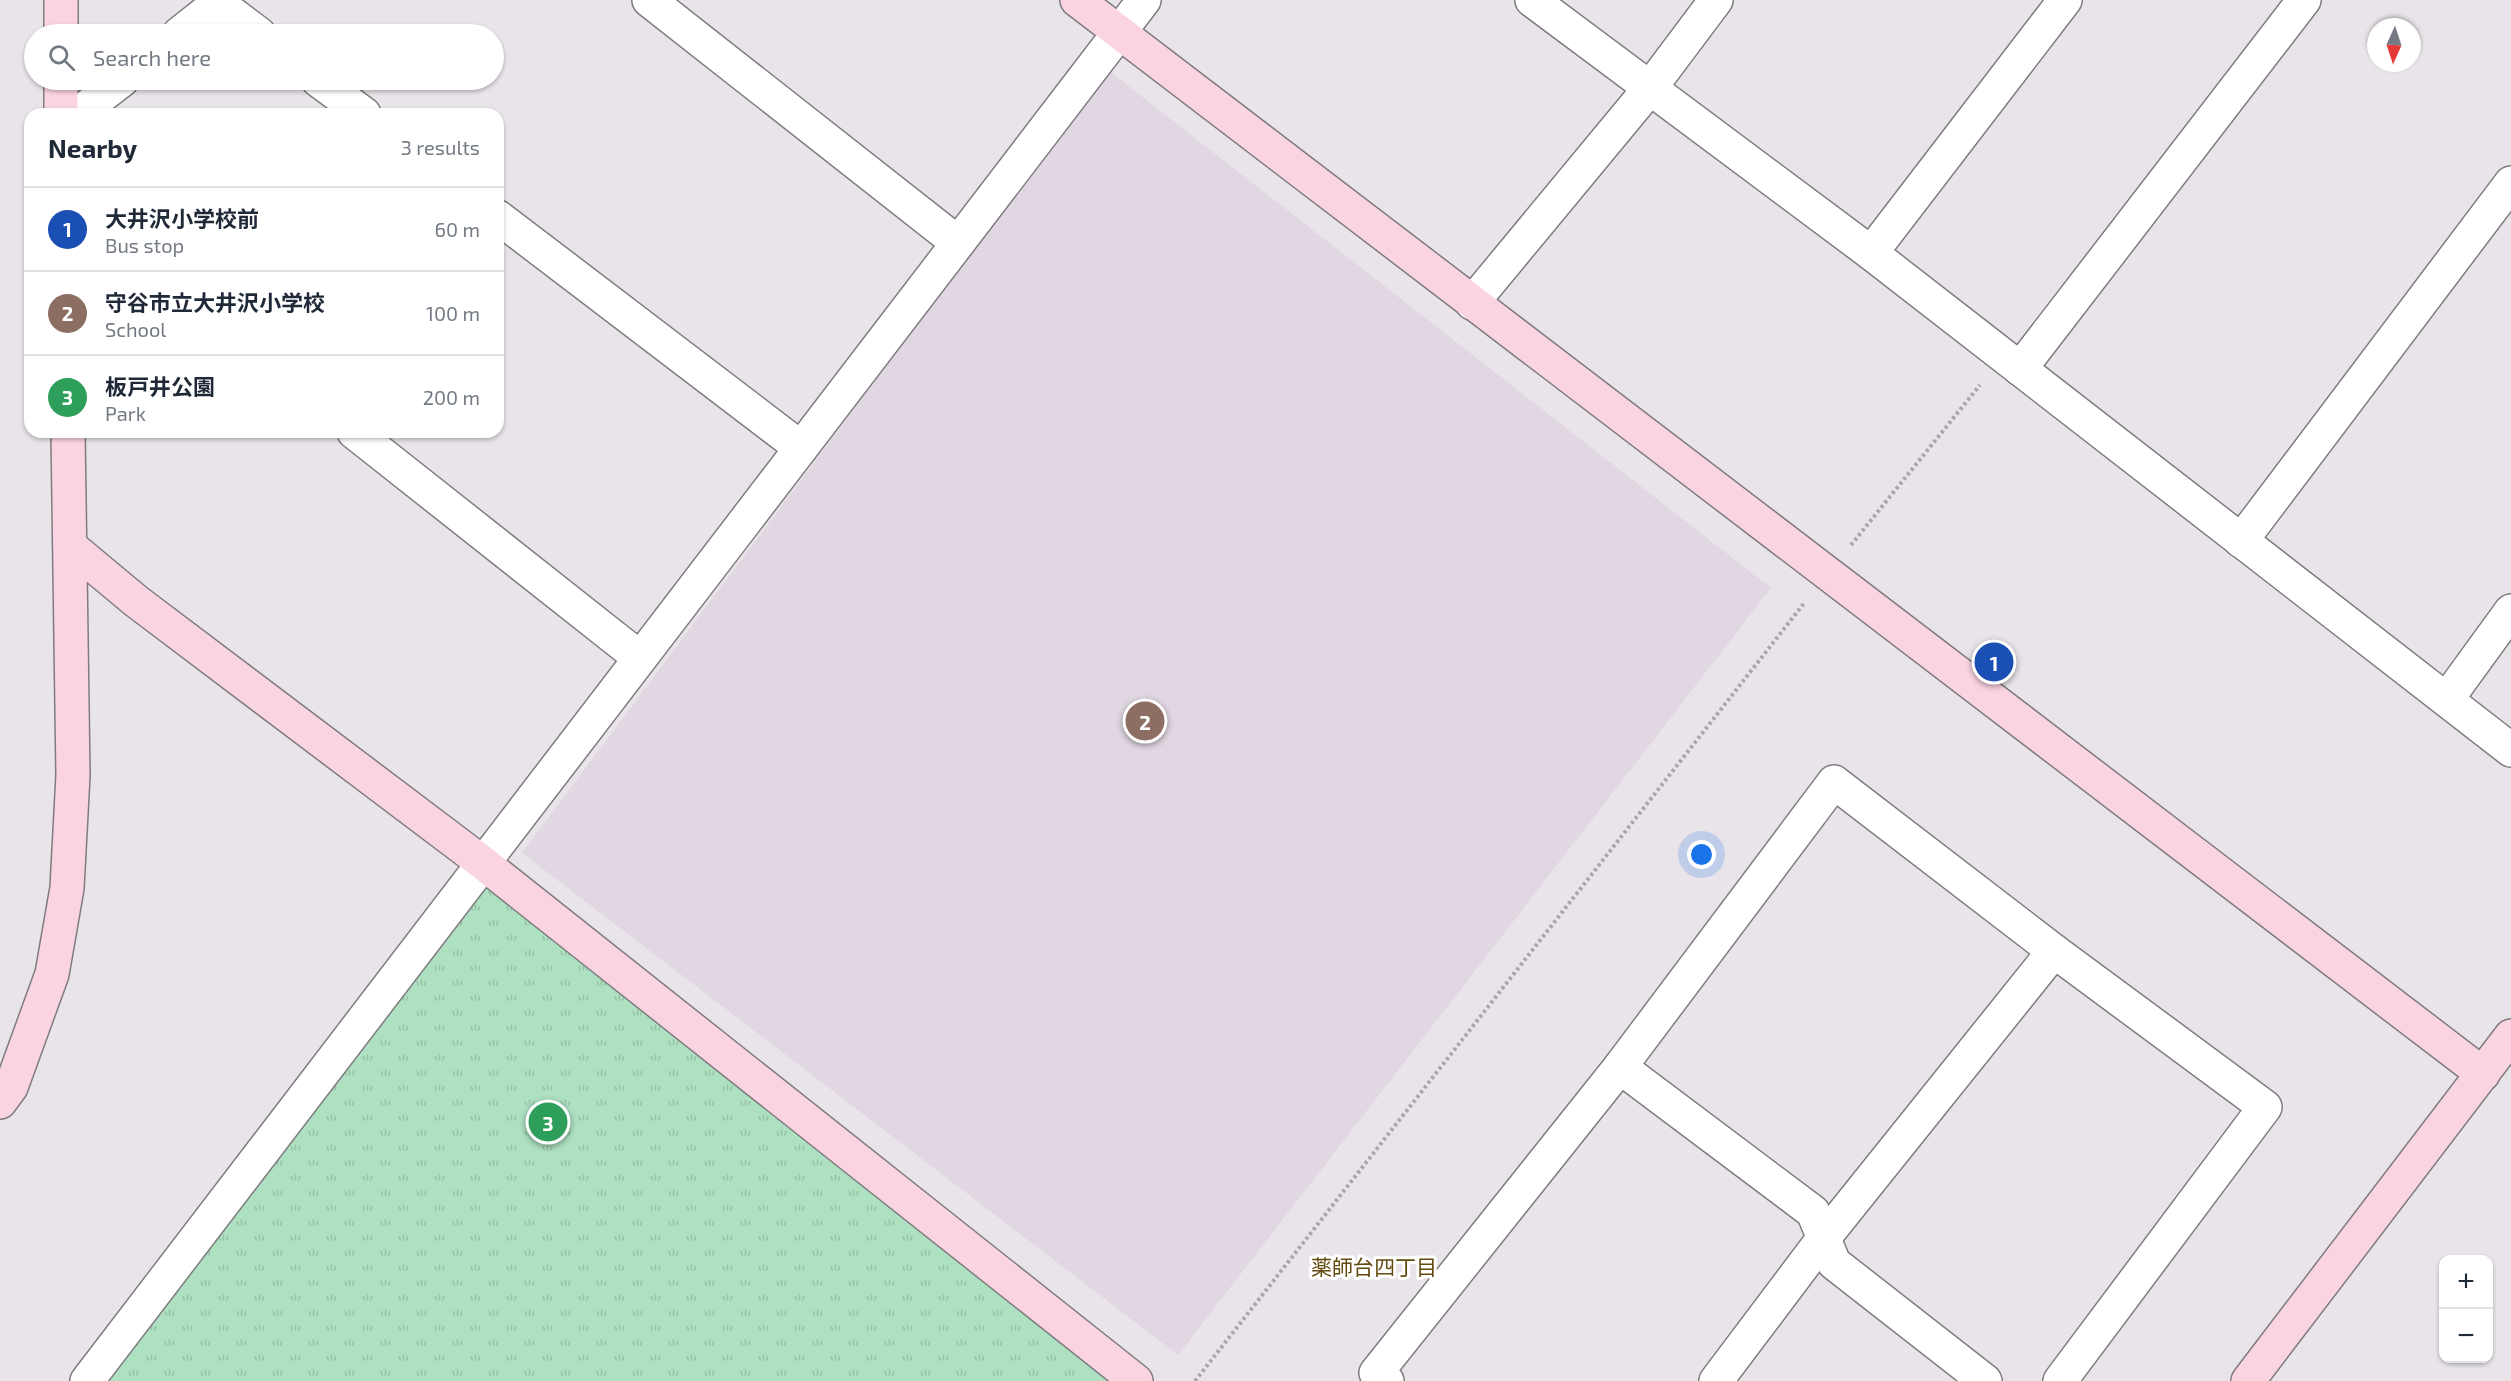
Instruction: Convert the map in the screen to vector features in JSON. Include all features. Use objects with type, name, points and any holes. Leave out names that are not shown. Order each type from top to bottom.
[{"type":"street","points":[[61,0],[61,24]]},
{"type":"street","points":[[649,0],[958,243]]},
{"type":"street","points":[[1077,0],[2483,1074]]},
{"type":"street","points":[[87,1381],[1144,0]]},
{"type":"street","points":[[1532,0],[1870,253],[2511,750]]},
{"type":"street","points":[[1472,303],[1650,88],[1716,0]]},
{"type":"street","points":[[1870,253],[2065,0]]},
{"type":"street","points":[[2012,362],[2304,0]]},
{"type":"street","points":[[192,24],[220,2],[248,24]]},
{"type":"street","points":[[61,90],[61,108]]},
{"type":"street","points":[[86,108],[109,90]]},
{"type":"street","points":[[332,90],[356,108]]},
{"type":"street","points":[[2241,541],[2511,183]]},
{"type":"street","points":[[504,222],[801,448]]},
{"type":"street","points":[[0,1102],[11,1087],[52,974],[68,888],[73,775],[68,438]]},
{"type":"street","points":[[362,438],[640,658]]},
{"type":"street","points":[[70,546],[136,601],[483,863],[1136,1381]]},
{"type":"street","points":[[2447,699],[2511,611]]},
{"type":"street","points":[[1387,1381],[1376,1372],[1620,1067],[1834,782],[2054,951],[2265,1107],[2060,1381]]},
{"type":"street","points":[[1716,1381],[1822,1239],[2054,951]]},
{"type":"street","points":[[2248,1381],[2511,1036]]},
{"type":"street","points":[[1620,1067],[1813,1212],[1822,1239],[1834,1263],[1985,1381]]},
{"type":"path","points":[[1196,1381],[1827,574],[2012,362]]},
{"type":"shaded area","points":[[1108,70],[1771,588],[1178,1355],[522,853]]},
{"type":"green space","points":[[483,863],[1136,1381],[87,1381]]},
{"type":"place","name":"大井沢小学校前","points":[[1994,662]]},
{"type":"place","name":"守谷市立大井沢小学校","points":[[1145,721]]},
{"type":"place","name":"板戸井公園","points":[[548,1122]]},
{"type":"district","name":"薬師台四丁目","points":[[1374,1268]]}]
